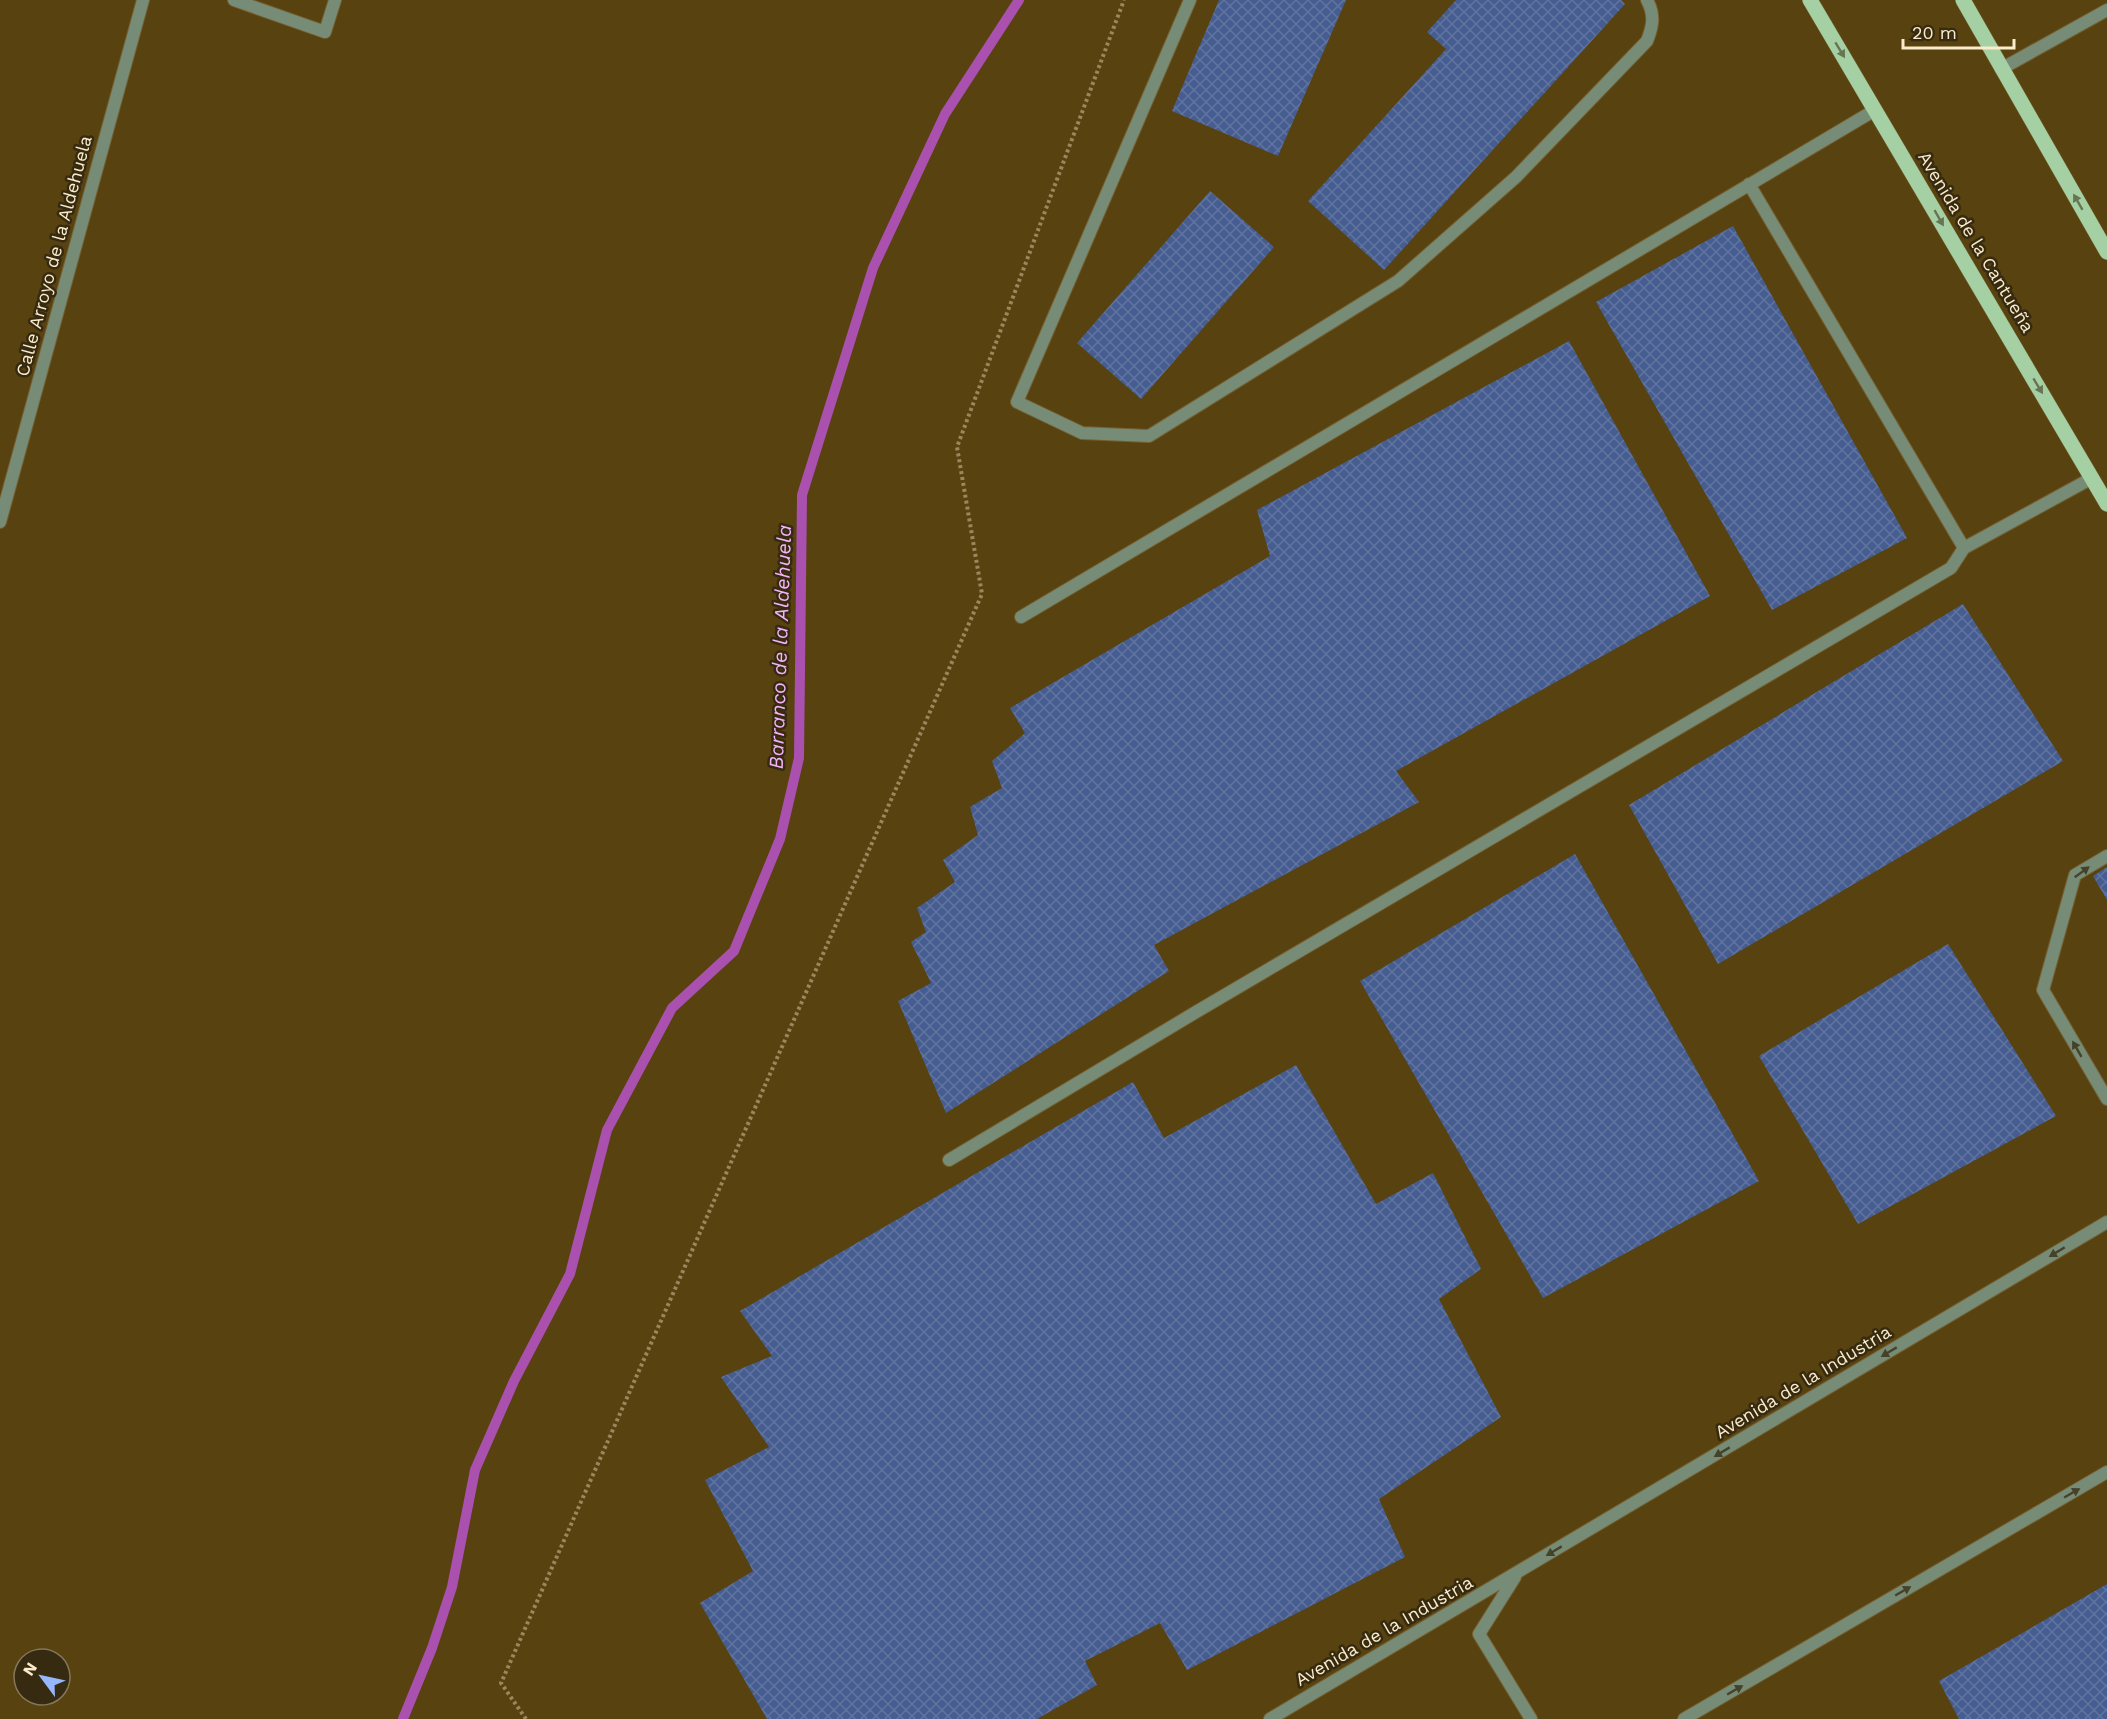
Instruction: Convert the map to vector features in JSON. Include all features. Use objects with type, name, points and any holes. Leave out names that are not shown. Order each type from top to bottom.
[{"type":"main road","name":"Avenida de la Cantueña","points":[[1810,0],[2107,504]]},
{"type":"main road","points":[[1963,0],[2107,252]]},
{"type":"street","name":"Calle Arroyo de la Aldehuela","points":[[0,522],[143,0]]},
{"type":"street","points":[[234,0],[325,32],[335,0]]},
{"type":"street","points":[[1190,0],[1017,402],[1082,433],[1149,436],[1398,281],[1516,177],[1647,41],[1653,27],[1653,10],[1647,0]]},
{"type":"street","points":[[2001,69],[2107,10]]},
{"type":"street","points":[[1021,617],[1875,110]]},
{"type":"street","points":[[1749,184],[1964,548]]},
{"type":"street","points":[[949,1160],[1951,568],[1964,548],[2092,478]]},
{"type":"street","points":[[2107,856],[2075,875],[2043,990],[2107,1099]]},
{"type":"street","name":"Avenida de la Industria","points":[[1270,1719],[2107,1222]]},
{"type":"street","points":[[1684,1719],[2107,1472]]},
{"type":"street","name":"Avenida de la Industria","points":[[1517,1574],[1479,1634],[1530,1719]]},
{"type":"path","points":[[526,1719],[501,1683],[982,594],[957,447],[1124,0]]},
{"type":"building","points":[[1219,0],[1346,0],[1278,156],[1172,111]]},
{"type":"building","points":[[1456,0],[1621,0],[1625,4],[1384,270],[1308,201],[1446,49],[1427,32]]},
{"type":"building","points":[[1210,191],[1274,247],[1141,399],[1077,343]]},
{"type":"building","points":[[1733,226],[1907,538],[1772,610],[1596,302]]},
{"type":"building","points":[[1569,341],[1710,596],[1396,771],[1419,802],[1154,945],[1169,971],[946,1113],[898,1001],[931,983],[911,942],[926,932],[917,908],[955,882],[943,860],[978,835],[970,807],[1002,788],[992,761],[1025,733],[1010,708],[1270,556],[1257,510]]},
{"type":"building","points":[[1963,604],[2063,761],[1718,964],[1629,805]]},
{"type":"building","points":[[1575,854],[1759,1181],[1543,1298],[1360,981]]},
{"type":"building","points":[[2107,867],[2107,900],[2093,876]]},
{"type":"building","points":[[1948,944],[2056,1116],[1858,1224],[1759,1056]]},
{"type":"building","points":[[1296,1065],[1376,1204],[1433,1173],[1481,1269],[1439,1299],[1501,1417],[1379,1499],[1405,1557],[1187,1670],[1160,1623],[1085,1661],[1097,1685],[1037,1719],[767,1719],[700,1603],[753,1571],[705,1480],[769,1447],[721,1377],[772,1356],[740,1311],[1133,1082],[1164,1138]]},
{"type":"building","points":[[2107,1584],[2107,1719],[1959,1719],[1939,1681]]},
{"type":"waterway","name":"Barranco de la Aldehuela","points":[[403,1719],[432,1648],[452,1587],[475,1470],[514,1381],[570,1274],[607,1130],[672,1008],[734,951],[780,839],[799,758],[802,495],[873,268],[945,114],[1019,0]]}]
